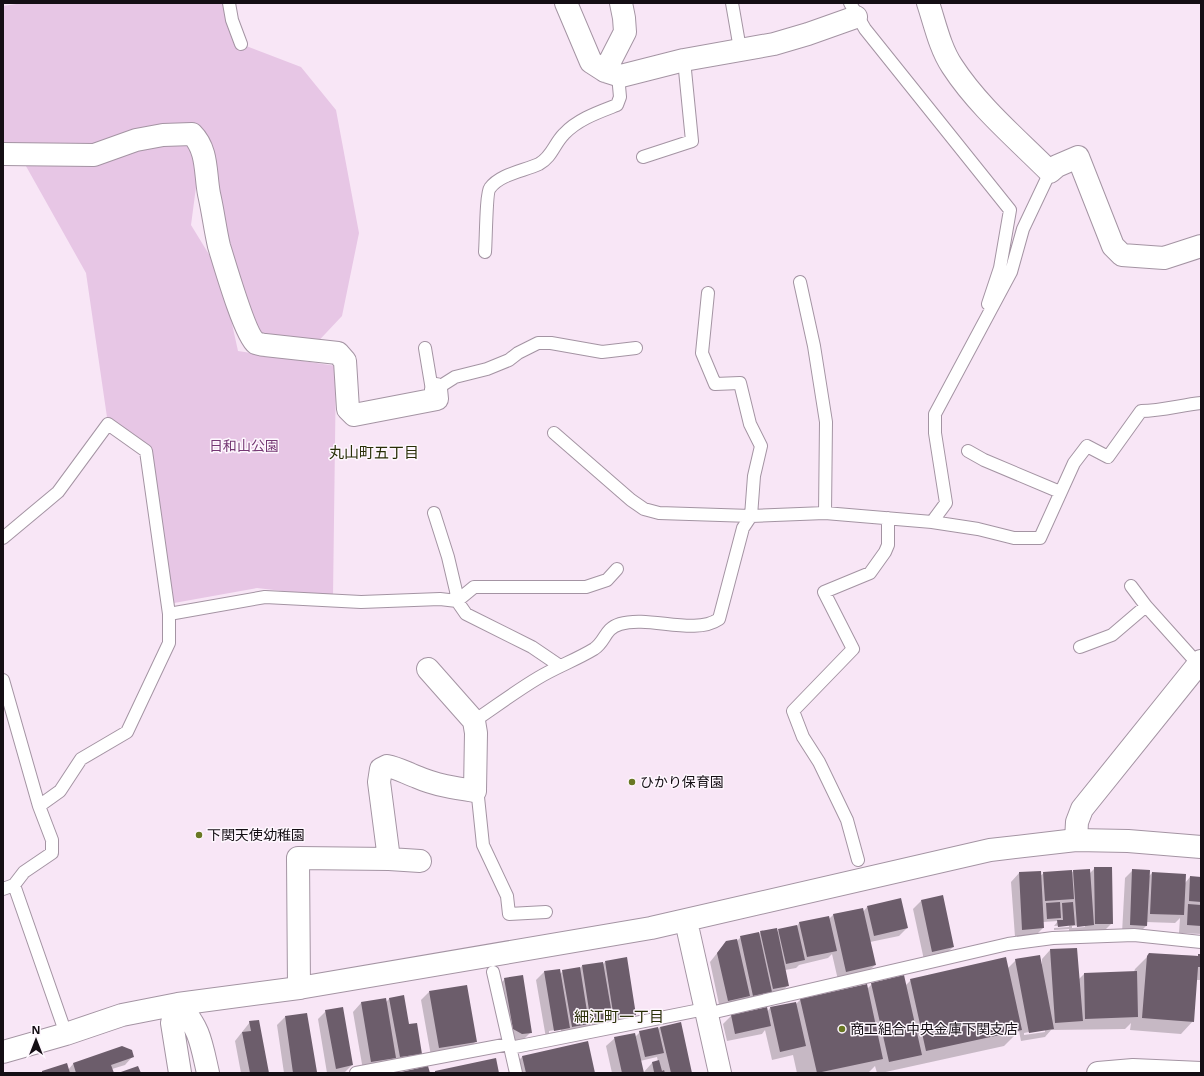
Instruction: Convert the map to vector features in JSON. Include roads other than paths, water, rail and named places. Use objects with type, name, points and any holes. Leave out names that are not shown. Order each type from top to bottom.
[{"type":"main road","points":[[566,3],[591,62],[611,73],[774,44],[808,34],[853,10]]},
{"type":"main road","points":[[611,73],[625,32],[621,3]]},
{"type":"main road","points":[[928,3],[940,41],[951,65],[977,100],[1050,172],[1057,166],[1078,157],[1113,246],[1122,255],[1164,258],[1201,246]]},
{"type":"main road","points":[[3,154],[94,155],[136,140],[163,135],[192,134],[200,142],[205,157],[207,184],[219,245],[242,316],[248,331],[256,343],[338,353],[346,361],[348,409],[354,415],[437,399],[436,388]]},
{"type":"main road","points":[[1076,840],[1077,822],[1082,809],[1200,662]]},
{"type":"main road","points":[[389,859],[379,782],[381,769],[387,766],[397,767],[417,777],[445,787],[474,792],[476,734],[474,720],[428,669]]},
{"type":"main road","points":[[3,1052],[66,1034],[122,1015],[178,1004],[299,988],[686,921],[990,850],[1076,840],[1128,841],[1201,847]]},
{"type":"main road","points":[[299,988],[298,858],[389,859],[420,861]]},
{"type":"main road","points":[[686,921],[720,1073]]},
{"type":"main road","points":[[178,1004],[172,1024],[180,1073]]},
{"type":"main road","points":[[178,1004],[191,1018],[199,1035],[208,1073]]},
{"type":"main road","points":[[1098,1073],[1133,1070],[1201,1073]]},
{"type":"lane","points":[[229,3],[232,20],[241,44]]},
{"type":"lane","points":[[732,3],[740,49]]},
{"type":"lane","points":[[853,10],[1010,210],[1000,268],[990,296],[984,321]]},
{"type":"lane","points":[[643,157],[692,141],[684,60]]},
{"type":"lane","points":[[485,252],[488,215],[486,197],[490,188],[500,179],[540,163],[550,155],[564,134],[586,118],[617,105],[620,97],[611,73]]},
{"type":"lane","points":[[932,522],[946,503],[935,433],[935,414],[1011,272],[1023,229],[1050,172]]},
{"type":"lane","points":[[800,282],[814,346],[826,422],[825,513]]},
{"type":"lane","points":[[474,720],[538,678],[573,661],[597,647],[609,629],[619,624],[630,621],[690,625],[711,624],[719,619],[743,528],[751,516],[754,476],[761,446],[750,424],[740,383],[715,384],[702,353],[708,293]]},
{"type":"lane","points":[[425,348],[431,384],[436,388],[455,377],[487,370],[509,360],[518,353],[538,343],[550,343],[602,352],[636,348]]},
{"type":"lane","points":[[554,433],[631,500],[644,509],[659,513],[751,516],[825,513],[932,522],[978,529],[1014,538],[1040,538],[1074,463],[1087,446],[1108,457],[1141,411],[1169,409],[1183,405],[1201,403]]},
{"type":"lane","points":[[3,538],[58,492],[108,424],[146,451],[169,614],[169,643],[127,732],[81,759],[60,791],[39,806]]},
{"type":"lane","points":[[968,451],[984,460],[1060,492]]},
{"type":"lane","points":[[434,513],[448,557],[457,602],[466,614],[532,647],[560,666]]},
{"type":"lane","points":[[858,860],[847,820],[819,762],[803,737],[794,711],[853,649],[824,592],[870,573],[885,552],[888,545],[888,518]]},
{"type":"lane","points":[[457,602],[474,587],[586,587],[606,580],[617,569]]},
{"type":"lane","points":[[1132,586],[1146,606],[1200,662]]},
{"type":"lane","points":[[169,614],[265,597],[361,602],[440,599],[457,602]]},
{"type":"lane","points":[[1080,647],[1112,635],[1146,606]]},
{"type":"lane","points":[[3,680],[39,806],[52,840],[52,852],[24,872],[9,887],[66,1034]]},
{"type":"lane","points":[[474,792],[478,797],[483,845],[507,896],[509,914],[546,912]]},
{"type":"lane","points":[[356,1073],[706,1011],[1008,944],[1053,938],[1134,935],[1201,942]]},
{"type":"lane","points":[[493,972],[516,1073]]},
{"type":"place","name":"ひかり保育園","points":[[632,782]]},
{"type":"place","name":"下関天使幼稚園","points":[[199,835]]},
{"type":"place","name":"商工組合中央金庫下関支店","points":[[842,1029]]},
{"type":"district","name":"丸山町五丁目","points":[[374,453]]},
{"type":"district","name":"細江町一丁目","points":[[619,1017]]},
{"type":"park label","name":"日和山公園","points":[[244,446]]}]
